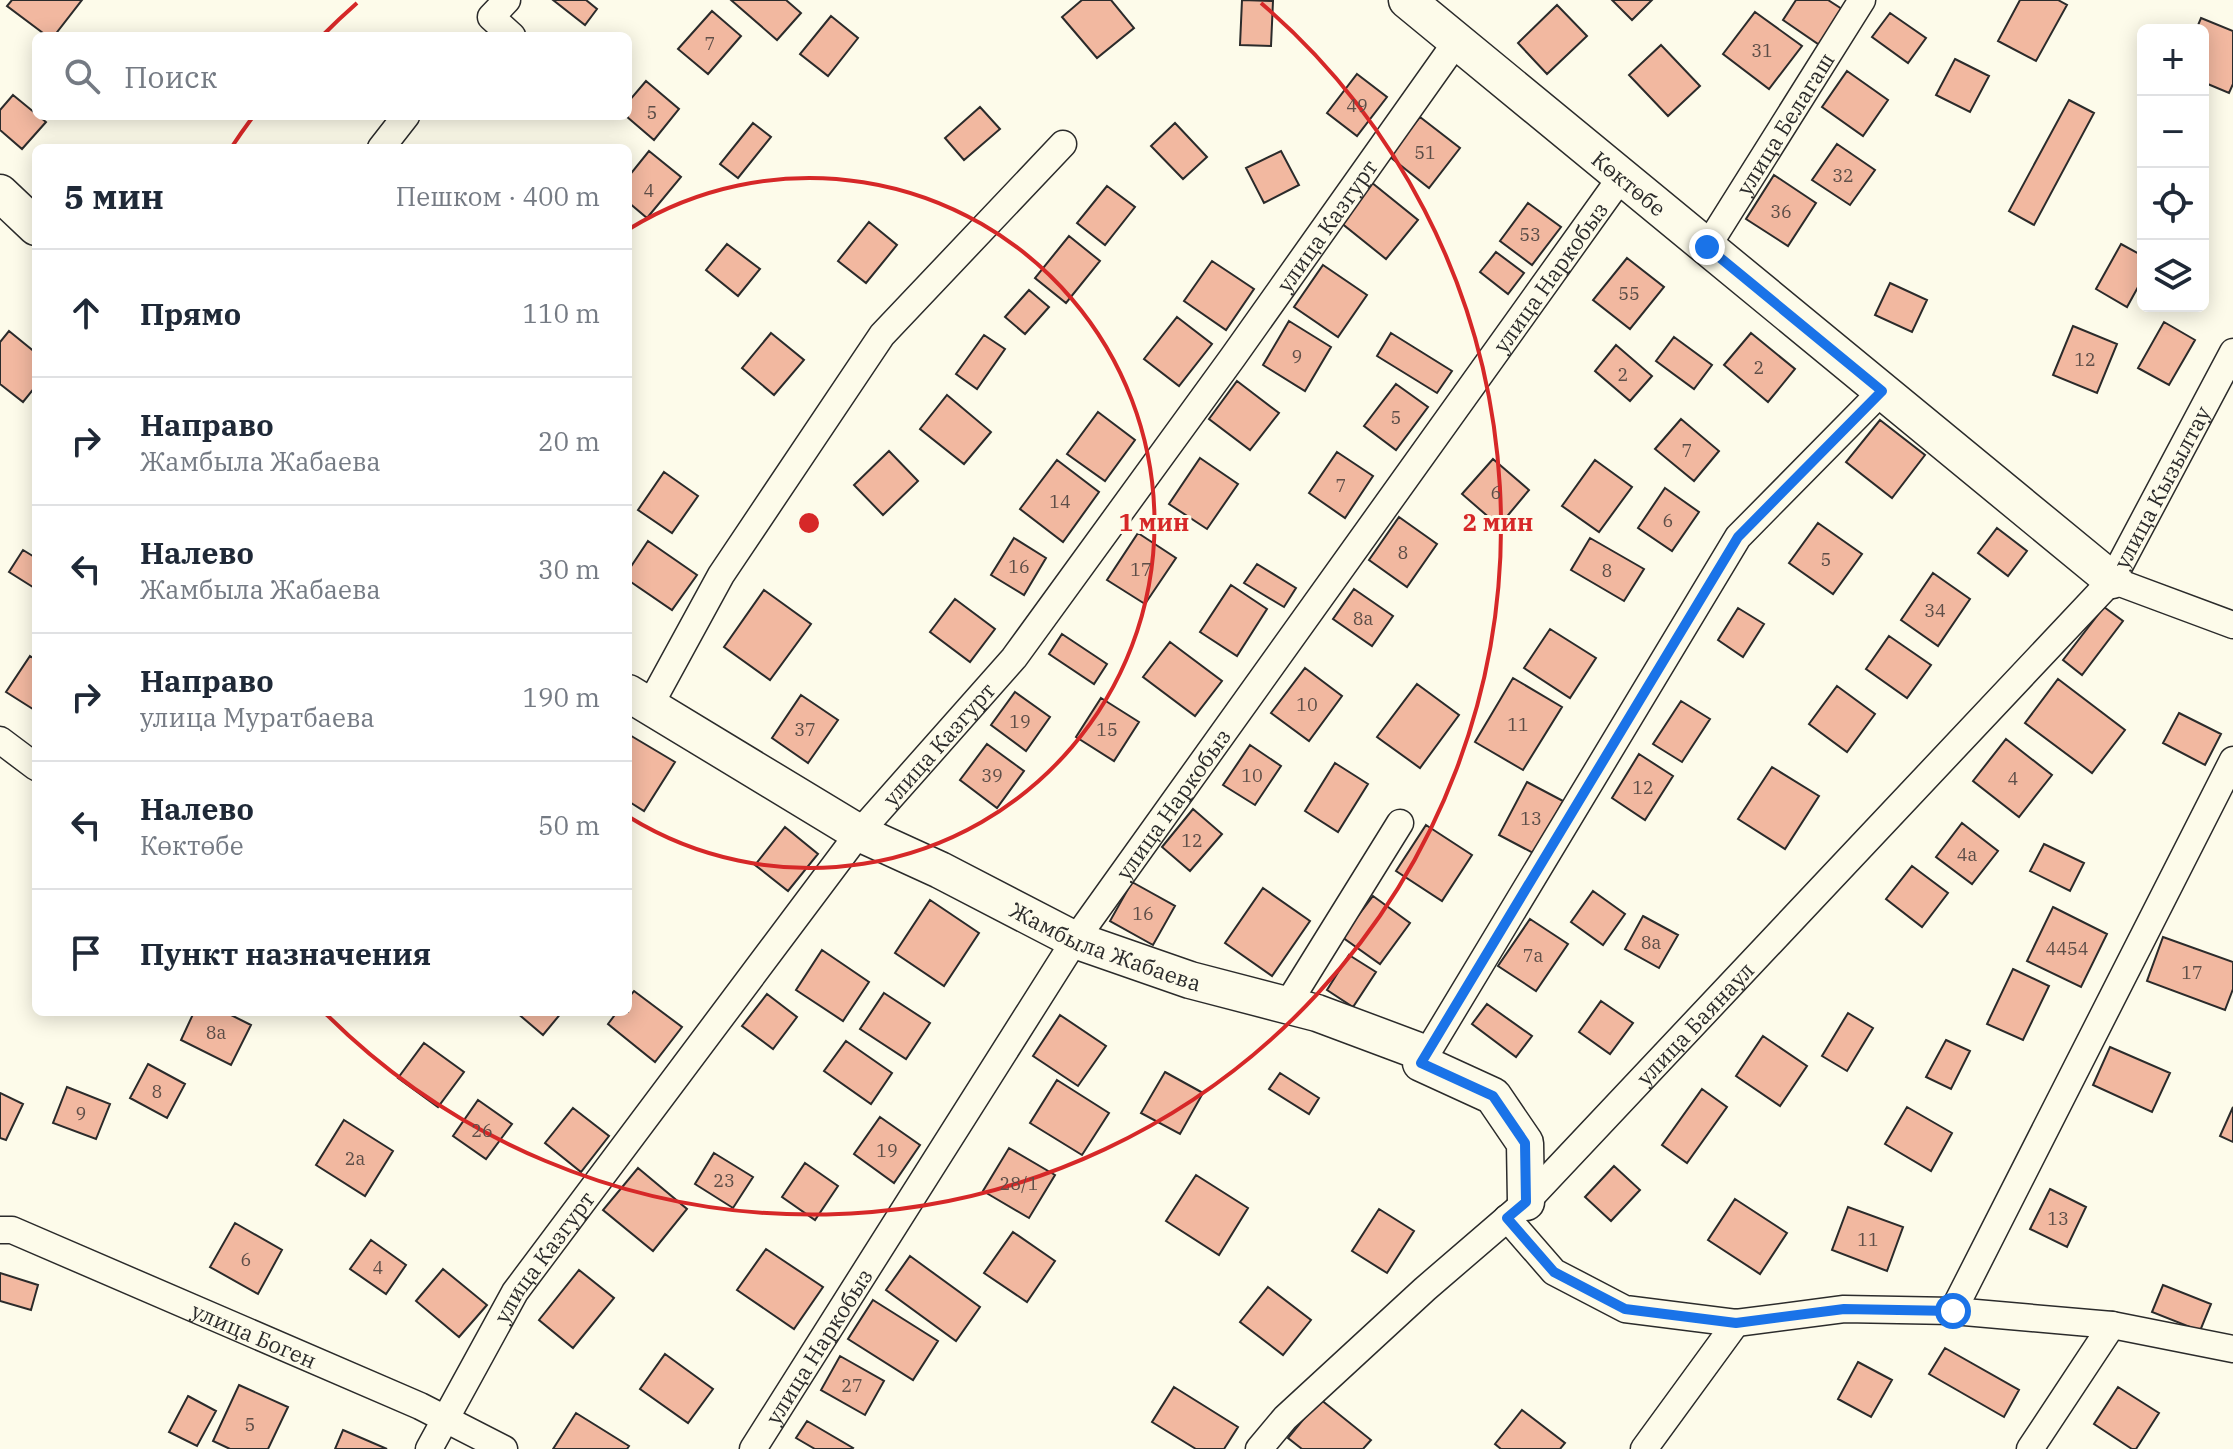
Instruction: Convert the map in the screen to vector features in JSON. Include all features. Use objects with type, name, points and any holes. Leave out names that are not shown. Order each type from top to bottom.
[{"type":"street","name":"Көктөбе","points":[[1407,0],[2112,580]]},
{"type":"street","name":"улица Белагаш","points":[[1707,247],[1862,0]]},
{"type":"street","points":[[491,18],[507,32]]},
{"type":"street","name":"улица Казгурт","points":[[429,1449],[515,1292],[859,833],[1014,658],[1457,41]]},
{"type":"street","points":[[384,144],[403,120]]},
{"type":"street","points":[[639,699],[882,335],[1063,144]]},
{"type":"street","name":"улица Наркобыз","points":[[753,1449],[1075,940],[1622,176]]},
{"type":"street","points":[[0,193],[32,223]]},
{"type":"street","name":"улица Кызылтау","points":[[2112,580],[2233,352]]},
{"type":"street","points":[[1421,1063],[1738,537],[1882,391]]},
{"type":"street","points":[[2112,580],[2233,625]]},
{"type":"street","name":"улица Баянаул","points":[[1259,1449],[1285,1418],[1425,1289],[1517,1210],[2112,580]]},
{"type":"street","name":"Жамбыла Жабаева","points":[[639,699],[859,833],[940,870],[1075,940],[1190,980],[1317,1013],[1424,1053],[1421,1063],[1493,1096],[1525,1143],[1517,1210]]},
{"type":"street","points":[[0,740],[32,764]]},
{"type":"street","points":[[1953,1311],[2233,760]]},
{"type":"street","points":[[1287,1005],[1400,823]]},
{"type":"street","points":[[1517,1210],[1554,1272],[1625,1309],[1736,1323],[1844,1309],[1953,1311],[2112,1325],[2233,1349]]},
{"type":"street","name":"улица Боген","points":[[0,1230],[12,1230],[446,1419],[504,1449]]},
{"type":"street","points":[[1644,1449],[1736,1323]]},
{"type":"street","points":[[2030,1449],[2112,1325]]},
{"type":"building","points":[[12,0],[82,0],[57,32],[42,32],[7,6]]},
{"type":"building","points":[[553,0],[586,0],[597,9],[585,25]]},
{"type":"building","points":[[731,0],[786,0],[801,13],[777,40]]},
{"type":"building","points":[[1082,0],[1111,0],[1134,28],[1097,58],[1062,17]]},
{"type":"building","points":[[1242,0],[1273,1],[1271,46],[1240,45]]},
{"type":"building","points":[[1612,0],[1652,0],[1632,20]]},
{"type":"building","points":[[1796,0],[1828,0],[1845,11],[1821,46],[1783,20]]},
{"type":"building","points":[[2020,0],[2058,0],[2067,5],[2036,61],[1998,41]]},
{"type":"building","points":[[1557,5],[1587,36],[1547,74],[1518,43]]},
{"type":"building","points":[[712,11],[741,36],[708,74],[678,49]]},
{"type":"building","points":[[1755,12],[1802,46],[1769,89],[1723,54]]},
{"type":"building","points":[[1890,13],[1926,38],[1908,63],[1872,37]]},
{"type":"building","points":[[831,16],[858,38],[828,76],[800,54]]},
{"type":"building","points":[[2201,18],[2233,31],[2233,84],[2229,93],[2209,85],[2209,24],[2198,24]]},
{"type":"building","points":[[1661,45],[1700,86],[1668,116],[1629,75]]},
{"type":"building","points":[[1955,59],[1989,76],[1970,112],[1936,95]]},
{"type":"building","points":[[1847,71],[1888,100],[1863,136],[1822,107]]},
{"type":"building","points":[[1357,74],[1387,97],[1357,136],[1327,113]]},
{"type":"building","points":[[646,81],[679,109],[654,140],[631,120],[632,97]]},
{"type":"building","points":[[13,95],[32,111],[32,120],[46,122],[22,149],[0,130],[0,110]]},
{"type":"building","points":[[2069,100],[2094,113],[2034,225],[2009,211]]},
{"type":"building","points":[[980,107],[1000,129],[964,160],[945,138]]},
{"type":"building","points":[[1420,117],[1460,148],[1429,188],[1389,156]]},
{"type":"building","points":[[753,123],[771,137],[738,178],[720,164]]},
{"type":"building","points":[[1175,123],[1207,157],[1183,179],[1151,146]]},
{"type":"building","points":[[1837,144],[1875,170],[1850,205],[1812,180]]},
{"type":"building","points":[[649,151],[681,177],[647,218],[632,205],[632,172]]},
{"type":"building","points":[[1281,151],[1299,185],[1264,203],[1246,168]]},
{"type":"building","points":[[1774,175],[1816,203],[1788,246],[1746,219]]},
{"type":"building","points":[[1371,182],[1418,220],[1386,259],[1340,222]]},
{"type":"building","points":[[1107,186],[1135,207],[1105,245],[1077,223]]},
{"type":"building","points":[[1528,203],[1561,227],[1532,265],[1500,241]]},
{"type":"building","points":[[869,222],[897,245],[866,283],[838,261]]},
{"type":"building","points":[[1069,236],[1100,261],[1066,303],[1035,278]]},
{"type":"building","points":[[727,244],[760,269],[738,296],[706,270]]},
{"type":"building","points":[[2121,244],[2137,253],[2137,289],[2127,307],[2096,289]]},
{"type":"building","points":[[1496,252],[1524,273],[1508,294],[1480,272]]},
{"type":"building","points":[[1627,258],[1664,287],[1630,329],[1593,300]]},
{"type":"building","points":[[1212,261],[1254,289],[1226,330],[1184,301]]},
{"type":"building","points":[[1323,265],[1367,295],[1338,337],[1294,307]]},
{"type":"building","points":[[1890,283],[1927,300],[1912,332],[1875,315]]},
{"type":"building","points":[[1029,290],[1049,307],[1025,334],[1005,317]]},
{"type":"building","points":[[1177,317],[1212,344],[1179,386],[1144,359]]},
{"type":"building","points":[[1289,321],[1331,347],[1305,391],[1263,365]]},
{"type":"building","points":[[2164,322],[2195,340],[2169,385],[2138,368]]},
{"type":"building","points":[[2073,326],[2117,344],[2097,393],[2053,375]]},
{"type":"building","points":[[9,331],[32,350],[32,391],[23,402],[0,384],[0,342]]},
{"type":"building","points":[[771,333],[804,360],[774,395],[742,368]]},
{"type":"building","points":[[1391,333],[1452,371],[1437,393],[1377,356]]},
{"type":"building","points":[[1751,333],[1795,369],[1768,402],[1724,365]]},
{"type":"building","points":[[984,335],[1005,349],[977,389],[956,374]]},
{"type":"building","points":[[1674,337],[1712,365],[1694,389],[1656,361]]},
{"type":"building","points":[[1616,345],[1652,376],[1630,401],[1595,371]]},
{"type":"building","points":[[1237,381],[1279,413],[1250,450],[1209,419]]},
{"type":"building","points":[[1396,384],[1428,407],[1396,450],[1364,426]]},
{"type":"building","points":[[947,395],[991,432],[964,464],[920,429]]},
{"type":"building","points":[[1098,412],[1135,440],[1105,481],[1067,454]]},
{"type":"building","points":[[1681,419],[1719,451],[1694,481],[1655,449]]},
{"type":"building","points":[[1880,420],[1925,455],[1892,498],[1846,462]]},
{"type":"building","points":[[889,451],[918,481],[883,515],[854,485]]},
{"type":"building","points":[[1337,452],[1373,476],[1345,518],[1309,493]]},
{"type":"building","points":[[1200,458],[1238,484],[1207,529],[1169,504]]},
{"type":"building","points":[[1493,459],[1529,490],[1499,526],[1462,494]]},
{"type":"building","points":[[1057,460],[1099,492],[1063,542],[1020,509]]},
{"type":"building","points":[[1595,460],[1632,487],[1599,532],[1562,506]]},
{"type":"building","points":[[664,472],[698,496],[672,533],[638,510]]},
{"type":"building","points":[[1665,488],[1699,512],[1672,551],[1638,528]]},
{"type":"building","points":[[1399,517],[1437,544],[1407,587],[1369,560]]},
{"type":"building","points":[[1818,523],[1862,554],[1833,594],[1789,563]]},
{"type":"building","points":[[1997,528],[2027,551],[2008,576],[1978,553]]},
{"type":"building","points":[[1138,533],[1176,558],[1145,604],[1107,580]]},
{"type":"building","points":[[1014,538],[1046,558],[1024,595],[991,575]]},
{"type":"building","points":[[1590,538],[1644,569],[1624,601],[1571,570]]},
{"type":"building","points":[[648,541],[697,575],[672,610],[632,583],[632,565]]},
{"type":"building","points":[[23,550],[32,556],[32,586],[9,572]]},
{"type":"building","points":[[1257,564],[1296,588],[1284,607],[1244,583]]},
{"type":"building","points":[[1933,573],[1970,599],[1938,646],[1901,620]]},
{"type":"building","points":[[1231,585],[1267,609],[1237,656],[1200,632]]},
{"type":"building","points":[[1354,589],[1393,616],[1372,646],[1333,619]]},
{"type":"building","points":[[764,590],[811,624],[770,680],[724,647]]},
{"type":"building","points":[[955,599],[995,629],[970,662],[930,632]]},
{"type":"building","points":[[2104,607],[2123,621],[2082,675],[2063,660]]},
{"type":"building","points":[[1738,608],[1764,624],[1743,657],[1718,640]]},
{"type":"building","points":[[1550,629],[1596,658],[1570,698],[1524,668]]},
{"type":"building","points":[[1062,634],[1107,664],[1094,684],[1049,654]]},
{"type":"building","points":[[1889,636],[1931,665],[1907,698],[1866,669]]},
{"type":"building","points":[[1170,642],[1222,681],[1195,716],[1143,677]]},
{"type":"building","points":[[30,656],[32,657],[32,708],[6,692]]},
{"type":"building","points":[[1305,668],[1342,696],[1309,741],[1271,713]]},
{"type":"building","points":[[1513,678],[1562,707],[1523,770],[1475,742]]},
{"type":"building","points":[[2058,679],[2125,730],[2092,773],[2025,723]]},
{"type":"building","points":[[1417,684],[1459,715],[1420,768],[1377,737]]},
{"type":"building","points":[[1837,686],[1875,714],[1847,752],[1809,724]]},
{"type":"building","points":[[1015,692],[1050,717],[1026,751],[991,725]]},
{"type":"building","points":[[801,695],[838,720],[808,763],[772,738]]},
{"type":"building","points":[[1101,698],[1139,722],[1114,761],[1076,737]]},
{"type":"building","points":[[1681,701],[1710,719],[1682,762],[1653,744]]},
{"type":"building","points":[[2179,713],[2221,734],[2205,765],[2163,743]]},
{"type":"building","points":[[632,736],[675,762],[644,811],[632,804]]},
{"type":"building","points":[[2006,739],[2052,775],[2019,817],[1973,781]]},
{"type":"building","points":[[987,744],[1024,771],[997,808],[960,780]]},
{"type":"building","points":[[1250,745],[1281,766],[1255,805],[1223,785]]},
{"type":"building","points":[[1639,754],[1673,776],[1645,820],[1612,798]]},
{"type":"building","points":[[1335,763],[1368,784],[1338,832],[1305,811]]},
{"type":"building","points":[[1772,767],[1819,796],[1785,849],[1738,819]]},
{"type":"building","points":[[1527,782],[1563,801],[1535,854],[1499,835]]},
{"type":"building","points":[[1193,809],[1222,834],[1190,871],[1162,847]]},
{"type":"building","points":[[1962,823],[1998,851],[1972,884],[1936,857]]},
{"type":"building","points":[[1426,825],[1472,855],[1442,901],[1396,871]]},
{"type":"building","points":[[785,827],[818,854],[788,891],[755,865]]},
{"type":"building","points":[[2044,844],[2084,863],[2070,891],[2030,871]]},
{"type":"building","points":[[1912,866],[1948,893],[1922,927],[1886,899]]},
{"type":"building","points":[[1132,882],[1175,906],[1153,945],[1110,921]]},
{"type":"building","points":[[1263,888],[1310,921],[1272,976],[1225,943]]},
{"type":"building","points":[[1593,891],[1625,914],[1603,945],[1571,922]]},
{"type":"building","points":[[1373,896],[1410,923],[1380,964],[1342,937]]},
{"type":"building","points":[[930,900],[979,933],[944,986],[895,953]]},
{"type":"building","points":[[2053,907],[2107,934],[2081,987],[2027,961]]},
{"type":"building","points":[[1643,916],[1678,935],[1659,968],[1625,949]]},
{"type":"building","points":[[1530,919],[1568,944],[1536,991],[1498,966]]},
{"type":"building","points":[[2163,937],[2233,962],[2233,989],[2225,1010],[2147,981]]},
{"type":"building","points":[[822,950],[869,982],[843,1021],[796,990]]},
{"type":"building","points":[[1349,955],[1376,972],[1353,1007],[1327,990]]},
{"type":"building","points":[[2013,969],[2049,986],[2023,1040],[1987,1024]]},
{"type":"building","points":[[634,991],[682,1027],[655,1062],[608,1024],[614,1016],[632,1016]]},
{"type":"building","points":[[884,993],[930,1023],[906,1059],[860,1029]]},
{"type":"building","points":[[767,994],[797,1017],[773,1049],[742,1026]]},
{"type":"building","points":[[1601,1001],[1633,1023],[1610,1054],[1579,1032]]},
{"type":"building","points":[[1487,1004],[1532,1036],[1516,1057],[1472,1024]]},
{"type":"building","points":[[1848,1013],[1873,1028],[1847,1071],[1822,1056]]},
{"type":"building","points":[[1060,1015],[1106,1046],[1078,1086],[1033,1056]]},
{"type":"building","points":[[192,1016],[233,1016],[251,1025],[231,1065],[181,1040]]},
{"type":"building","points":[[521,1016],[559,1016],[543,1035]]},
{"type":"building","points":[[1763,1036],[1807,1066],[1780,1106],[1736,1076]]},
{"type":"building","points":[[1946,1040],[1970,1051],[1951,1089],[1926,1077]]},
{"type":"building","points":[[846,1041],[892,1073],[871,1104],[824,1071]]},
{"type":"building","points":[[424,1043],[464,1072],[438,1107],[398,1078]]},
{"type":"building","points":[[2110,1047],[2170,1073],[2152,1112],[2093,1085]]},
{"type":"building","points":[[148,1064],[185,1084],[167,1118],[130,1098]]},
{"type":"building","points":[[1165,1072],[1203,1093],[1180,1134],[1141,1113]]},
{"type":"building","points":[[1280,1073],[1319,1098],[1309,1114],[1269,1089]]},
{"type":"building","points":[[1057,1080],[1109,1113],[1082,1155],[1030,1123]]},
{"type":"building","points":[[67,1087],[110,1104],[96,1139],[53,1123]]},
{"type":"building","points":[[1702,1089],[1727,1107],[1687,1163],[1662,1145]]},
{"type":"building","points":[[0,1093],[23,1104],[6,1140],[0,1138]]},
{"type":"building","points":[[478,1100],[512,1124],[486,1159],[453,1136]]},
{"type":"building","points":[[1907,1107],[1952,1133],[1931,1171],[1885,1144]]},
{"type":"building","points":[[2233,1107],[2233,1142],[2220,1136]]},
{"type":"building","points":[[573,1108],[609,1136],[581,1172],[545,1143]]},
{"type":"building","points":[[880,1117],[920,1145],[894,1183],[854,1154]]},
{"type":"building","points":[[344,1120],[393,1151],[365,1196],[316,1165]]},
{"type":"building","points":[[1009,1148],[1055,1175],[1029,1218],[983,1191]]},
{"type":"building","points":[[714,1153],[753,1177],[733,1208],[695,1184]]},
{"type":"building","points":[[805,1163],[838,1186],[815,1220],[782,1197]]},
{"type":"building","points":[[1614,1166],[1640,1190],[1611,1221],[1585,1197]]},
{"type":"building","points":[[638,1168],[687,1209],[653,1251],[603,1210]]},
{"type":"building","points":[[1196,1175],[1248,1208],[1219,1255],[1166,1221]]},
{"type":"building","points":[[2050,1189],[2086,1207],[2067,1247],[2030,1229]]},
{"type":"building","points":[[1735,1199],[1787,1233],[1760,1274],[1708,1240]]},
{"type":"building","points":[[1848,1207],[1903,1227],[1887,1271],[1832,1250]]},
{"type":"building","points":[[1379,1209],[1414,1231],[1387,1273],[1352,1251]]},
{"type":"building","points":[[235,1223],[282,1250],[258,1294],[210,1267]]},
{"type":"building","points":[[1013,1232],[1055,1261],[1027,1302],[984,1273]]},
{"type":"building","points":[[371,1240],[406,1265],[386,1294],[350,1269]]},
{"type":"building","points":[[766,1249],[823,1287],[794,1329],[737,1290]]},
{"type":"building","points":[[910,1256],[980,1307],[956,1341],[886,1290]]},
{"type":"building","points":[[443,1269],[487,1305],[459,1337],[416,1301]]},
{"type":"building","points":[[579,1270],[614,1298],[573,1348],[539,1320]]},
{"type":"building","points":[[0,1273],[38,1285],[31,1310],[0,1301]]},
{"type":"building","points":[[2163,1285],[2211,1304],[2200,1331],[2152,1312]]},
{"type":"building","points":[[1268,1287],[1311,1320],[1283,1355],[1240,1322]]},
{"type":"building","points":[[873,1300],[938,1341],[913,1380],[848,1339]]},
{"type":"building","points":[[1945,1348],[2019,1390],[2004,1417],[1929,1374]]},
{"type":"building","points":[[665,1354],[713,1389],[688,1423],[640,1389]]},
{"type":"building","points":[[840,1356],[884,1381],[865,1415],[821,1390]]},
{"type":"building","points":[[1858,1362],[1892,1380],[1871,1417],[1838,1399]]},
{"type":"building","points":[[239,1385],[288,1407],[268,1449],[230,1449],[213,1441]]},
{"type":"building","points":[[1174,1387],[1238,1427],[1224,1449],[1196,1449],[1152,1422]]},
{"type":"building","points":[[2118,1387],[2159,1413],[2136,1449],[2094,1424]]},
{"type":"building","points":[[188,1396],[216,1411],[197,1446],[169,1432]]},
{"type":"building","points":[[1320,1399],[1371,1440],[1363,1449],[1302,1449],[1288,1438]]},
{"type":"building","points":[[1522,1410],[1565,1443],[1560,1449],[1501,1449],[1495,1444]]},
{"type":"building","points":[[576,1413],[629,1446],[627,1449],[553,1449]]},
{"type":"building","points":[[807,1421],[853,1448],[815,1449],[796,1438]]},
{"type":"building","points":[[343,1430],[387,1449],[335,1449]]},
{"type":"route","points":[[1707,247],[1882,391],[1738,537],[1421,1063],[1493,1096],[1525,1143],[1526,1202],[1507,1218],[1554,1272],[1625,1309],[1736,1323],[1844,1309],[1953,1311]]}]
